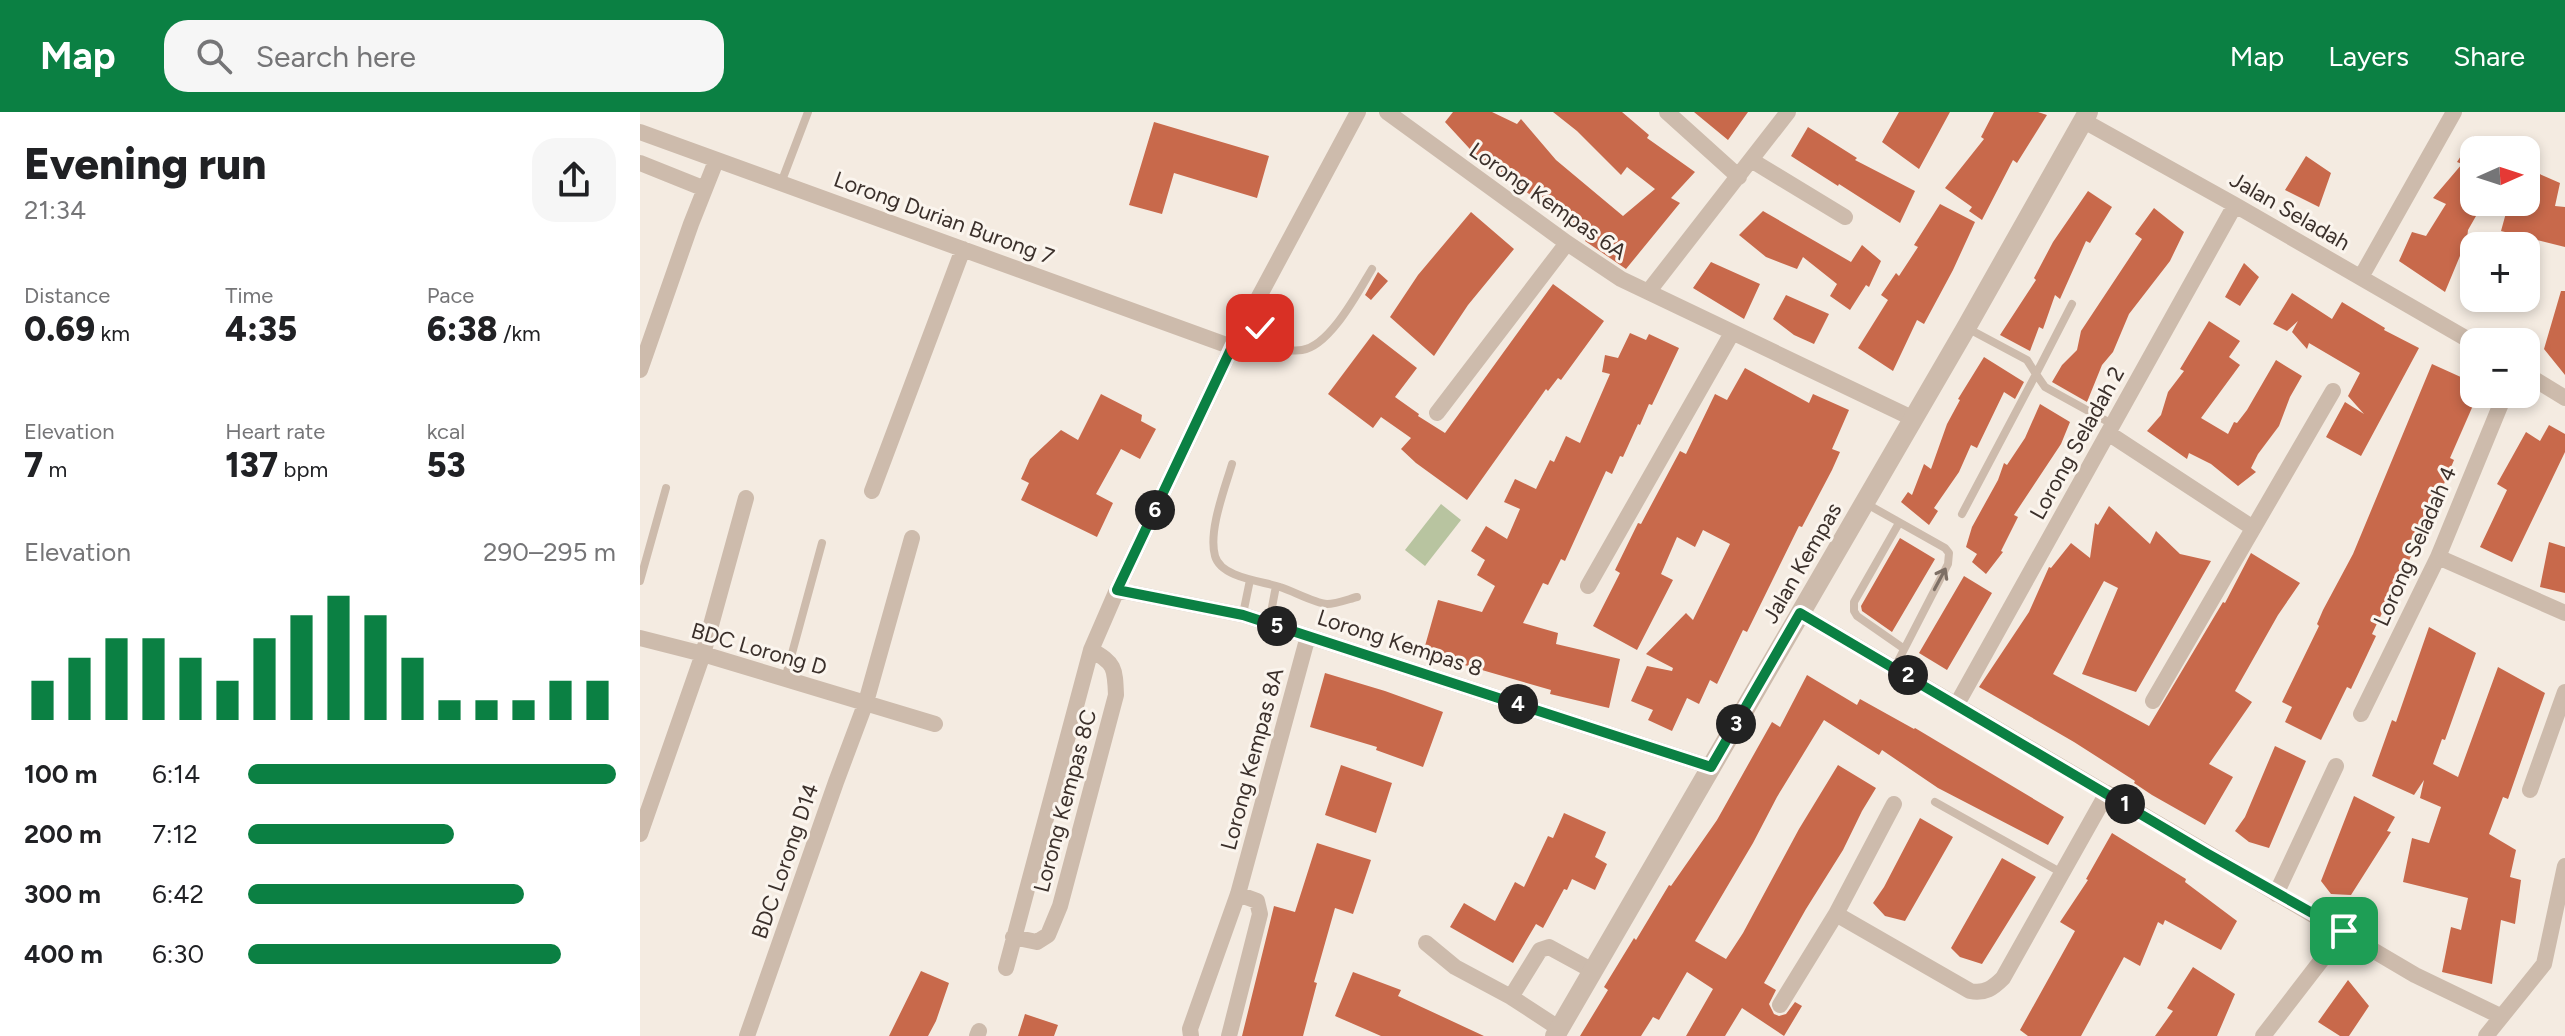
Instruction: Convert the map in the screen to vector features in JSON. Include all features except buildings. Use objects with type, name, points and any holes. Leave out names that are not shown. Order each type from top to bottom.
[{"type":"street","name":"Lorong Kempas 8C","points":[[1006,968],[1091,650],[1232,347],[1358,112]]},
{"type":"street","name":"Lorong Kempas 6A","points":[[1387,112],[1621,279],[1914,419]]},
{"type":"street","points":[[1667,112],[1739,177]]},
{"type":"street","points":[[1648,292],[1788,112]]},
{"type":"street","points":[[2361,277],[2454,112]]},
{"type":"street","name":"Jalan Seladah","points":[[2086,116],[2460,335]]},
{"type":"street","name":"Jalan Kempas","points":[[1558,1032],[2086,116]]},
{"type":"street","name":"Lorong Durian Burong 7","points":[[640,132],[1232,347]]},
{"type":"street","points":[[1751,160],[1845,217]]},
{"type":"street","points":[[640,370],[716,161]]},
{"type":"street","points":[[640,163],[705,189]]},
{"type":"street","name":"Lorong Seladah 2","points":[[1957,704],[2235,205]]},
{"type":"street","points":[[1437,413],[1567,243]]},
{"type":"street","points":[[872,491],[963,249]]},
{"type":"street","points":[[1588,586],[1732,333]]},
{"type":"street","points":[[2540,383],[2565,398]]},
{"type":"street","points":[[2153,701],[2333,391]]},
{"type":"street","name":"Lorong Seladah 4","points":[[2361,714],[2438,557],[2499,408]]},
{"type":"street","points":[[2110,429],[2253,528]]},
{"type":"street","points":[[640,834],[703,654],[746,498]]},
{"type":"street","name":"BDC Lorong D14","points":[[747,1036],[866,702],[912,538]]},
{"type":"street","points":[[2438,557],[2565,613]]},
{"type":"street","name":"Lorong Kempas 8","points":[[1117,590],[1243,615],[1711,767]]},
{"type":"street","points":[[1800,613],[2415,975],[2500,1016]]},
{"type":"street","name":"Lorong Kempas 8A","points":[[1191,1036],[1190,1029],[1238,894],[1308,636]]},
{"type":"street","name":"BDC Lorong D","points":[[640,638],[935,724]]},
{"type":"street","name":"Lorong Kempas 8C","points":[[1013,937],[1037,942],[1048,935],[1060,906],[1116,695],[1115,671],[1111,663],[1091,650]]},
{"type":"street","points":[[2530,790],[2565,692]]},
{"type":"street","points":[[2276,894],[2336,766]]},
{"type":"street","points":[[1836,914],[1970,991],[1979,993],[1996,986],[2107,793]]},
{"type":"street","points":[[1780,1005],[1836,914],[1894,804]]},
{"type":"street","points":[[2486,1036],[2544,964],[2565,866]]},
{"type":"street","points":[[1229,1036],[1260,914],[1257,901],[1238,894]]},
{"type":"street","points":[[2263,1036],[2344,931]]},
{"type":"street","points":[[1426,943],[1455,967],[1511,997],[1558,1032]]},
{"type":"street","points":[[1511,997],[1540,950],[1549,947],[1593,971]]},
{"type":"lane","points":[[781,183],[808,112]]},
{"type":"lane","points":[[1252,311],[1260,328],[1283,350],[1305,350],[1324,337],[1347,309],[1372,269]]},
{"type":"lane","points":[[1962,514],[2072,304]]},
{"type":"lane","points":[[1966,328],[2027,360],[2045,387],[2110,429]]},
{"type":"lane","points":[[1232,464],[1214,538],[1215,557],[1222,566],[1250,580],[1327,604],[1357,597]]},
{"type":"lane","points":[[640,581],[666,488]]},
{"type":"lane","points":[[1865,503],[1949,553],[1948,564],[1895,667]]},
{"type":"lane","points":[[1899,523],[1854,602],[1854,611],[1903,648]]},
{"type":"lane","points":[[785,679],[822,543]]},
{"type":"lane","points":[[1243,615],[1250,580]]},
{"type":"lane","points":[[1269,623],[1276,586]]},
{"type":"lane","points":[[1935,802],[2063,873]]},
{"type":"green space","points":[[1441,504],[1461,520],[1425,566],[1405,550]]},
{"type":"route","points":[[1260,328],[1252,311],[1117,590],[1243,615],[1711,767],[1800,613],[2344,931]]}]
